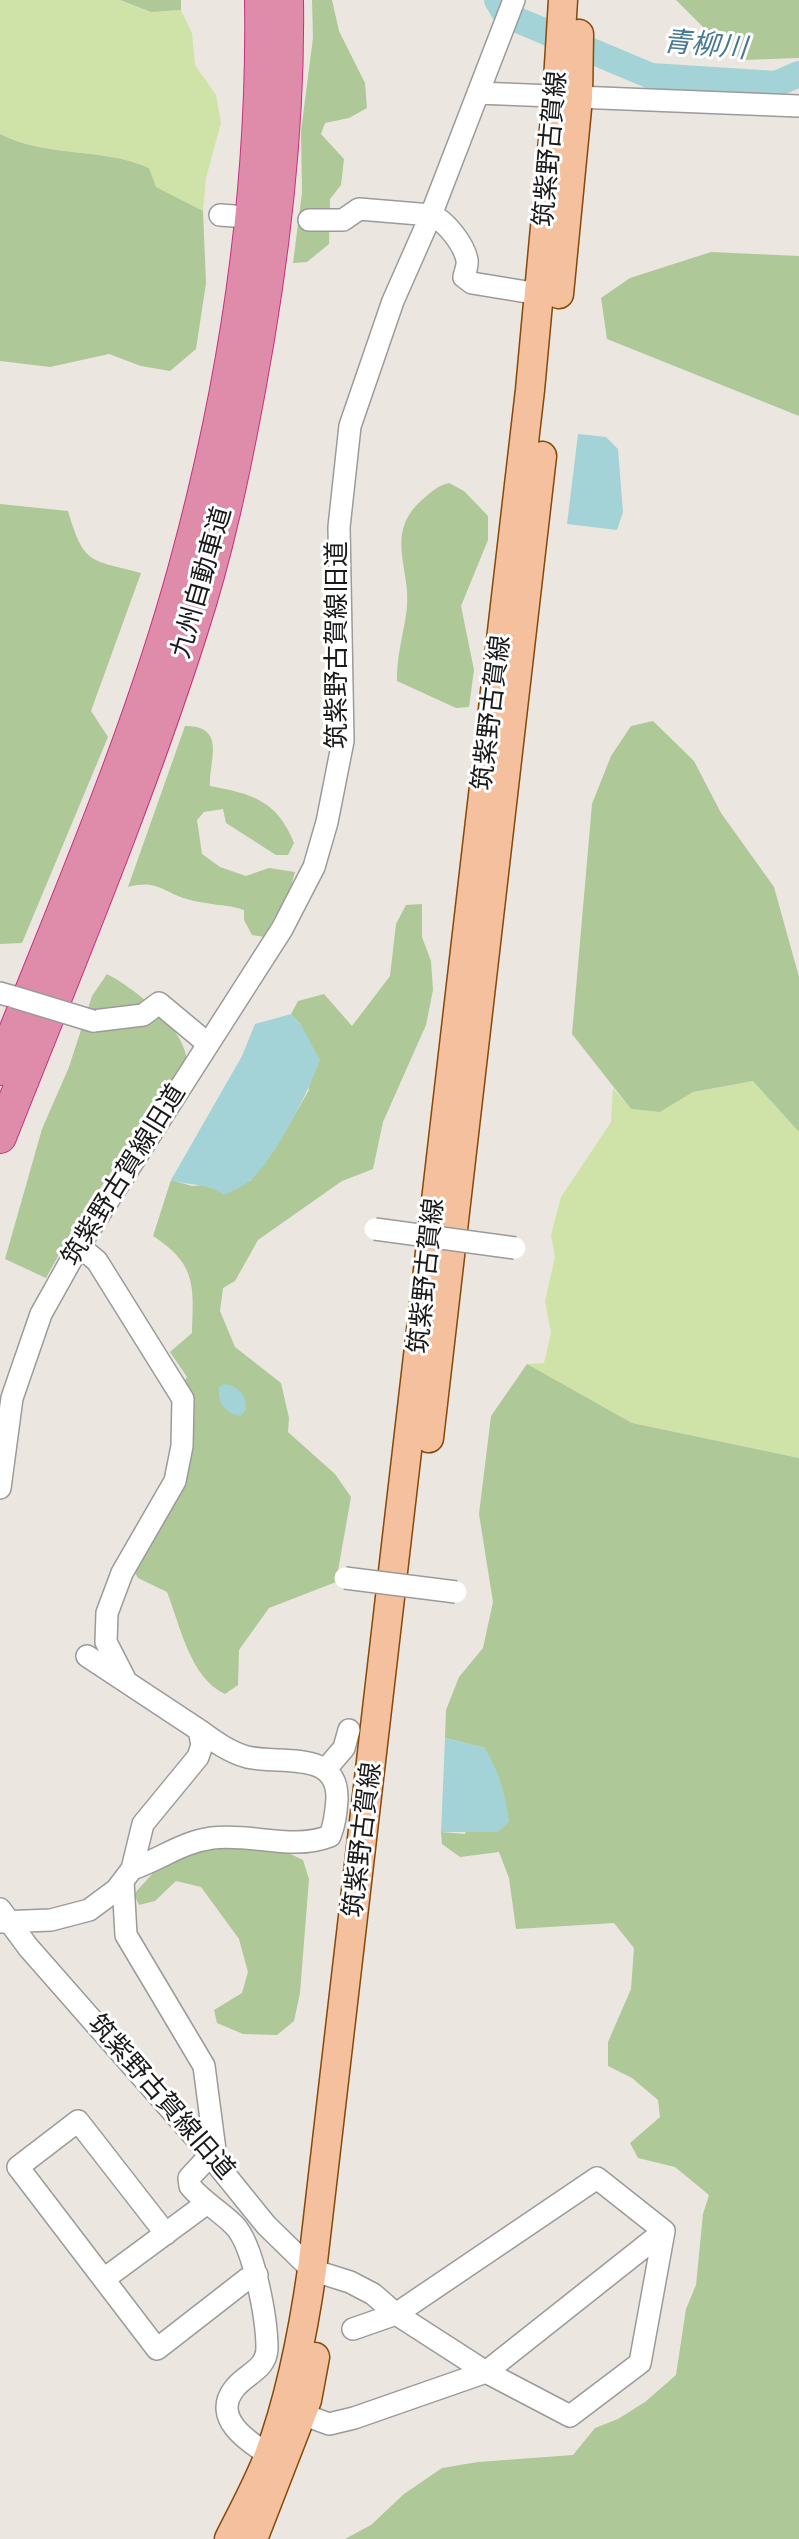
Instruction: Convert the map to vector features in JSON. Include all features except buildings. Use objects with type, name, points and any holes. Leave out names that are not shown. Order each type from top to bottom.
[{"type":"highway","name":"九州自動車道","points":[[0,1069],[111,789],[167,627],[201,502],[220,418],[243,275],[259,107],[261,0]]},
{"type":"highway","name":"九州自動車道","points":[[0,1138],[129,814],[192,630],[216,546],[237,457],[267,295],[284,120],[287,0]]},
{"type":"main road","name":"筑紫野古賀線","points":[[229,2539],[269,2455],[286,2404],[320,2272],[394,1746],[532,553],[568,97],[569,33],[580,0]]},
{"type":"main road","name":"筑紫野古賀線","points":[[253,2539],[302,2414],[316,2354],[320,2272],[377,1733],[539,294],[568,97]]},
{"type":"street","name":"筑紫野古賀線旧道","points":[[0,1488],[12,1398],[41,1314],[79,1246],[282,929],[314,867],[327,822],[342,741],[339,527],[350,426],[393,302],[431,215],[510,8]]},
{"type":"street","points":[[478,93],[799,106]]},
{"type":"street","points":[[309,220],[343,220],[359,209],[431,215],[442,219],[463,252],[467,261],[464,277],[472,284],[539,294]]},
{"type":"street","points":[[7,995],[93,1021],[143,1015],[159,1003],[208,1043]]},
{"type":"street","points":[[375,1229],[515,1248]]},
{"type":"street","points":[[79,1246],[97,1261],[183,1399],[182,1446],[175,1481],[122,1573],[107,1613],[106,1642],[126,1681]]},
{"type":"street","points":[[345,1578],[456,1592]]},
{"type":"street","points":[[2,1917],[51,1920],[89,1910],[128,1875],[181,1844],[246,1836],[302,1843],[330,1836],[336,1821],[337,1787],[321,1764],[247,1757],[218,1745],[200,1730],[88,1656]]},
{"type":"street","points":[[200,1730],[202,1745],[198,1757],[143,1824],[128,1875],[126,1935],[204,2066],[215,2150],[211,2158],[189,2178],[190,2186],[236,2227],[257,2275],[267,2351],[262,2365],[234,2388],[228,2404],[228,2418],[246,2441],[269,2455]]},
{"type":"street","points":[[326,1769],[344,1748],[349,1730]]},
{"type":"street","name":"筑紫野古賀線旧道","points":[[2,1917],[266,2225],[320,2272]]},
{"type":"street","points":[[166,2234],[78,2121],[18,2167],[157,2349],[247,2279],[257,2275]]},
{"type":"street","points":[[353,2329],[396,2314],[597,2178],[664,2231]]},
{"type":"street","points":[[104,2279],[207,2203]]},
{"type":"street","points":[[320,2272],[373,2294],[396,2314],[486,2372],[570,2416],[640,2363],[664,2231]]},
{"type":"street","points":[[302,2414],[330,2424],[486,2372],[664,2231]]},
{"type":"green space","points":[[0,0],[120,0],[151,12],[181,10],[192,33],[195,65],[216,95],[221,123],[206,178],[203,211],[155,187],[149,168],[131,161],[55,150],[0,134]]},
{"type":"green space","points":[[120,0],[181,0],[181,10],[151,12]]},
{"type":"green space","points":[[312,0],[332,0],[339,31],[365,83],[367,108],[349,118],[325,123],[321,134],[344,159],[341,185],[330,199],[329,244],[307,262],[293,263],[302,193],[301,131],[313,38]]},
{"type":"green space","points":[[676,0],[799,0],[799,58],[742,60],[715,39]]},
{"type":"green space","points":[[0,134],[55,150],[131,161],[149,168],[156,187],[203,211],[206,283],[196,349],[170,371],[141,366],[109,354],[50,367],[0,361]]},
{"type":"green space","points":[[711,252],[799,256],[799,416],[607,339],[601,298],[630,278]]},
{"type":"green space","points":[[449,483],[464,491],[488,516],[488,540],[461,606],[474,670],[469,707],[456,708],[397,681],[407,607],[402,552],[404,525],[422,500]]},
{"type":"green space","points":[[0,504],[68,511],[79,542],[91,557],[141,573],[91,711],[108,737],[22,943],[0,944]]},
{"type":"green space","points":[[653,721],[694,761],[721,813],[774,887],[799,977],[799,1132],[753,1081],[693,1092],[660,1112],[631,1109],[572,1034],[592,804],[611,756],[631,726]]},
{"type":"green space","points":[[185,726],[198,728],[211,738],[213,756],[210,786],[238,792],[261,801],[280,817],[294,843],[288,855],[276,855],[226,823],[223,809],[204,812],[197,820],[202,854],[220,867],[246,876],[269,868],[295,872],[291,887],[264,937],[252,935],[244,920],[244,910],[190,900],[154,886],[128,887]]},
{"type":"green space","points":[[422,904],[422,937],[431,961],[433,990],[426,1025],[383,1122],[373,1169],[342,1181],[258,1240],[235,1281],[223,1288],[220,1311],[235,1347],[281,1383],[289,1418],[288,1432],[335,1474],[351,1497],[336,1582],[269,1608],[239,1650],[238,1685],[225,1694],[203,1676],[195,1663],[167,1592],[138,1578],[128,1561],[189,1449],[174,1396],[187,1377],[170,1352],[192,1333],[192,1289],[185,1266],[178,1256],[153,1236],[171,1180],[192,1186],[250,1181],[279,1142],[309,1090],[301,1025],[291,1014],[298,1001],[324,994],[352,1026],[390,976],[396,924],[406,905]]},
{"type":"green space","points":[[107,974],[156,1010],[177,1035],[187,1060],[76,1224],[46,1278],[5,1259],[42,1129],[69,1067],[92,996]]},
{"type":"green space","points":[[753,1081],[799,1132],[799,1458],[632,1423],[527,1364],[544,1363],[551,1333],[545,1301],[555,1257],[551,1235],[561,1197],[611,1122],[613,1088],[631,1109],[660,1112],[693,1092]]},
{"type":"green space","points":[[527,1364],[632,1423],[799,1458],[799,2539],[345,2539],[371,2525],[404,2494],[442,2468],[478,2462],[573,2455],[595,2428],[618,2419],[645,2402],[676,2375],[686,2309],[696,2285],[703,2214],[709,2195],[675,2167],[638,2158],[630,2143],[660,2117],[658,2100],[632,2078],[608,2066],[608,2042],[631,1989],[634,1948],[614,1923],[516,1929],[509,1878],[499,1852],[460,1857],[442,1844],[441,1832],[465,1834],[485,1748],[445,1738],[446,1710],[459,1677],[483,1648],[493,1602],[479,1514],[491,1416]]},
{"type":"green space","points":[[239,1839],[274,1846],[303,1860],[309,1879],[300,1993],[294,2021],[277,2035],[243,2034],[217,2023],[214,2010],[242,1993],[248,1972],[239,1939],[201,1887],[176,1881],[155,1901],[139,1905],[134,1894],[163,1862]]},
{"type":"water","points":[[578,434],[606,437],[618,449],[623,512],[617,530],[567,524]]},
{"type":"water","points":[[291,1014],[301,1025],[320,1060],[299,1107],[268,1160],[248,1182],[224,1195],[206,1187],[171,1180],[242,1056],[255,1024]]},
{"type":"water","points":[[224,1384],[237,1389],[243,1396],[246,1410],[240,1416],[226,1410],[221,1402],[219,1387]]},
{"type":"water","points":[[445,1738],[485,1748],[498,1775],[508,1812],[509,1822],[498,1832],[441,1832]]},
{"type":"waterway","name":"青柳川","points":[[497,0],[504,12],[520,21],[651,76],[776,84],[799,74]]}]
